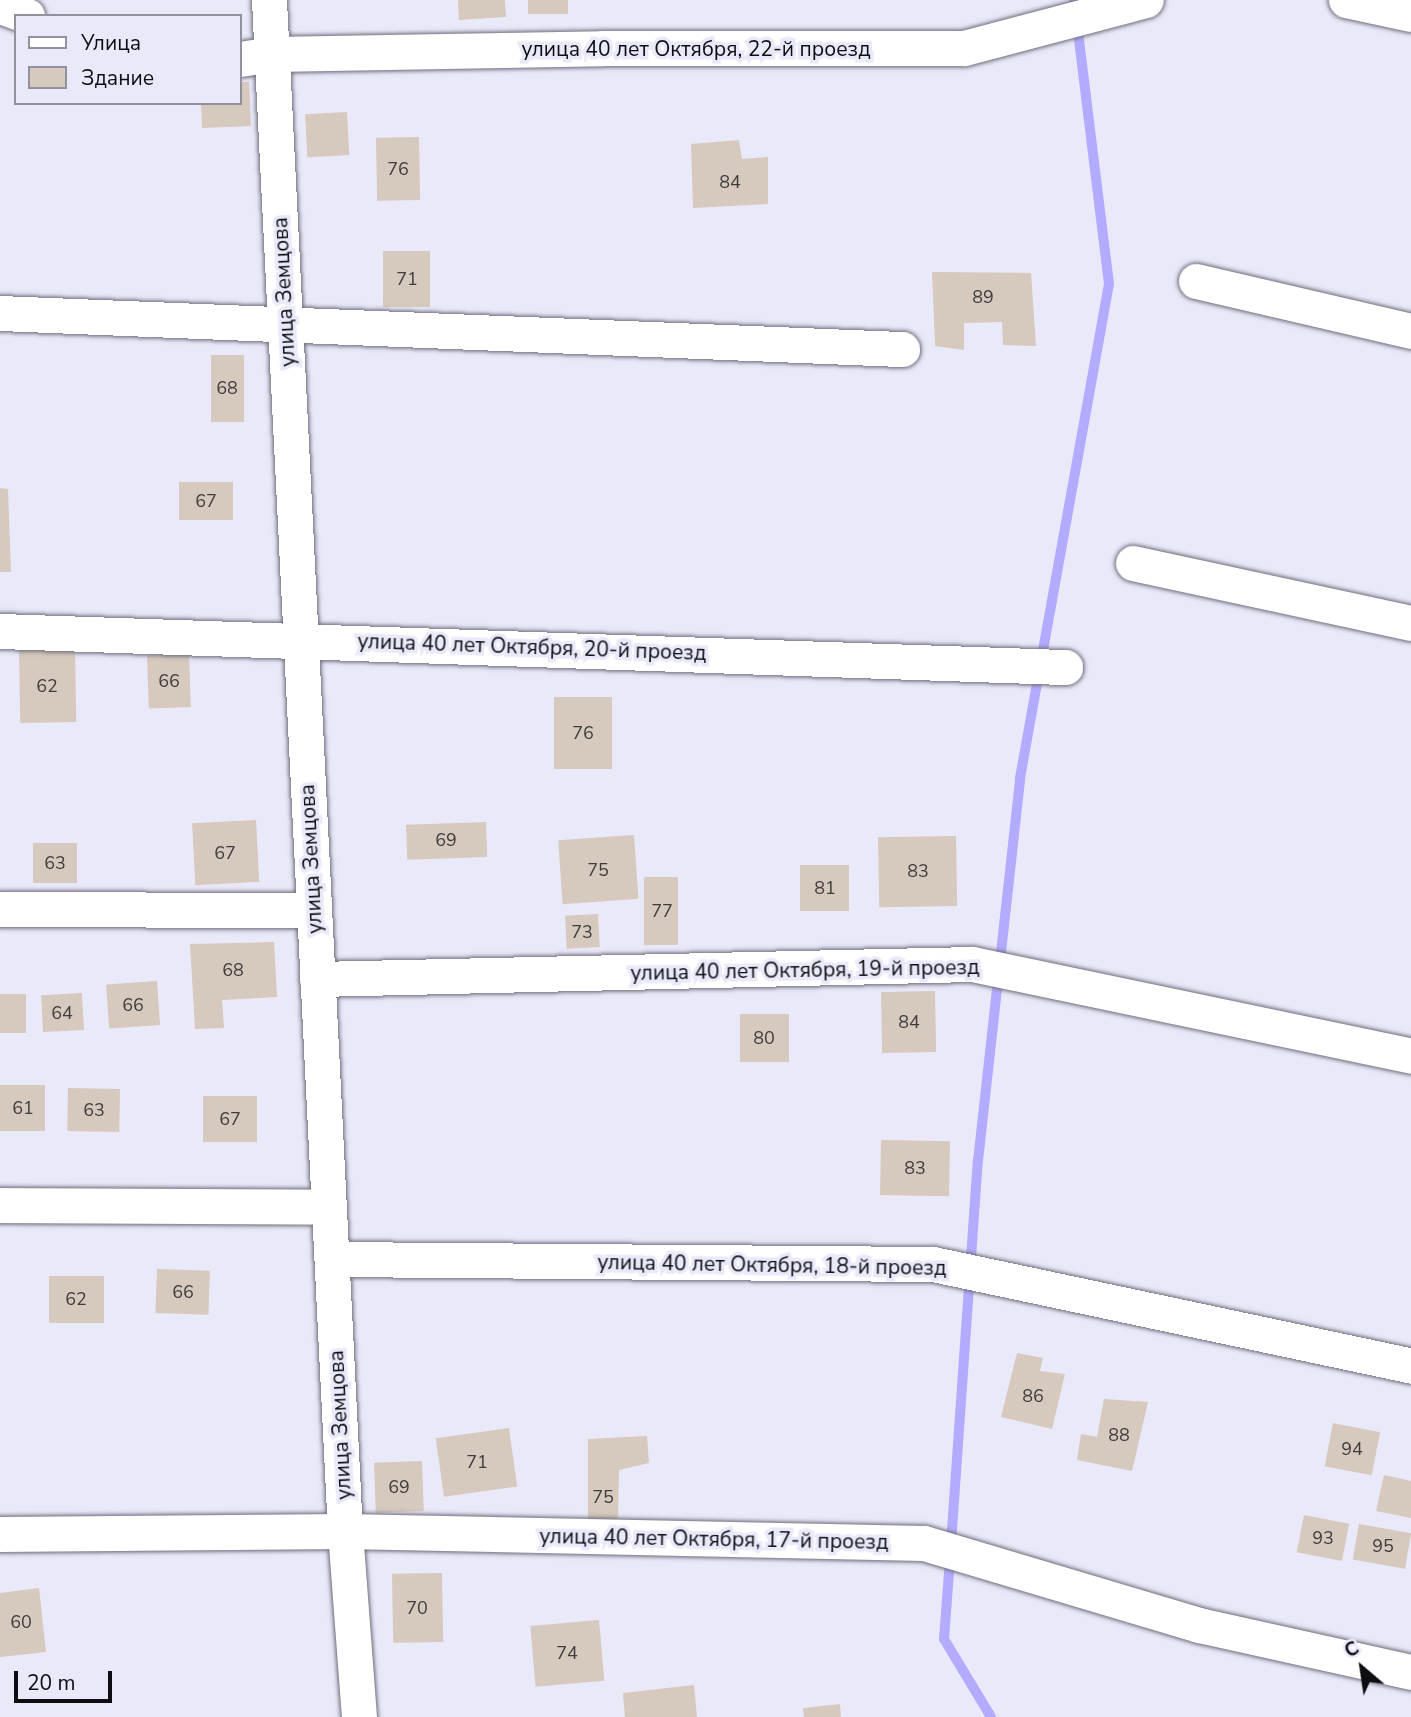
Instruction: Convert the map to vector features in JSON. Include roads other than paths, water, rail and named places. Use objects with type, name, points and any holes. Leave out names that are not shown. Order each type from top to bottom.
[{"type":"street","name":"улица Земцова","points":[[269,0],[256,56],[285,325],[345,1531],[359,1717]]},
{"type":"street","name":"улица 40 лет Октября, 22-й проезд","points":[[256,56],[603,48],[964,48],[1146,0]]},
{"type":"street","points":[[1346,0],[1411,14]]},
{"type":"street","points":[[0,6],[22,14]]},
{"type":"street","points":[[1196,281],[1411,331]]},
{"type":"street","points":[[0,313],[902,349]]},
{"type":"street","points":[[1133,563],[1411,623]]},
{"type":"street","name":"улица 40 лет Октября, 20-й проезд","points":[[0,631],[301,638],[1065,667]]},
{"type":"street","points":[[0,909],[313,910]]},
{"type":"street","name":"улица 40 лет Октября, 19-й проезд","points":[[317,979],[972,964],[1411,1056]]},
{"type":"street","points":[[0,1205],[329,1207]]},
{"type":"street","name":"улица 40 лет Октября, 18-й проезд","points":[[332,1259],[933,1264],[1411,1366]]},
{"type":"street","name":"улица 40 лет Октября, 17-й проезд","points":[[0,1534],[345,1531],[924,1544],[1199,1625],[1411,1672]]},
{"type":"waterway","points":[[951,1544],[978,1161],[1020,778],[1109,284],[1074,0]]},
{"type":"waterway","points":[[950,1559],[944,1639],[991,1717]]}]
